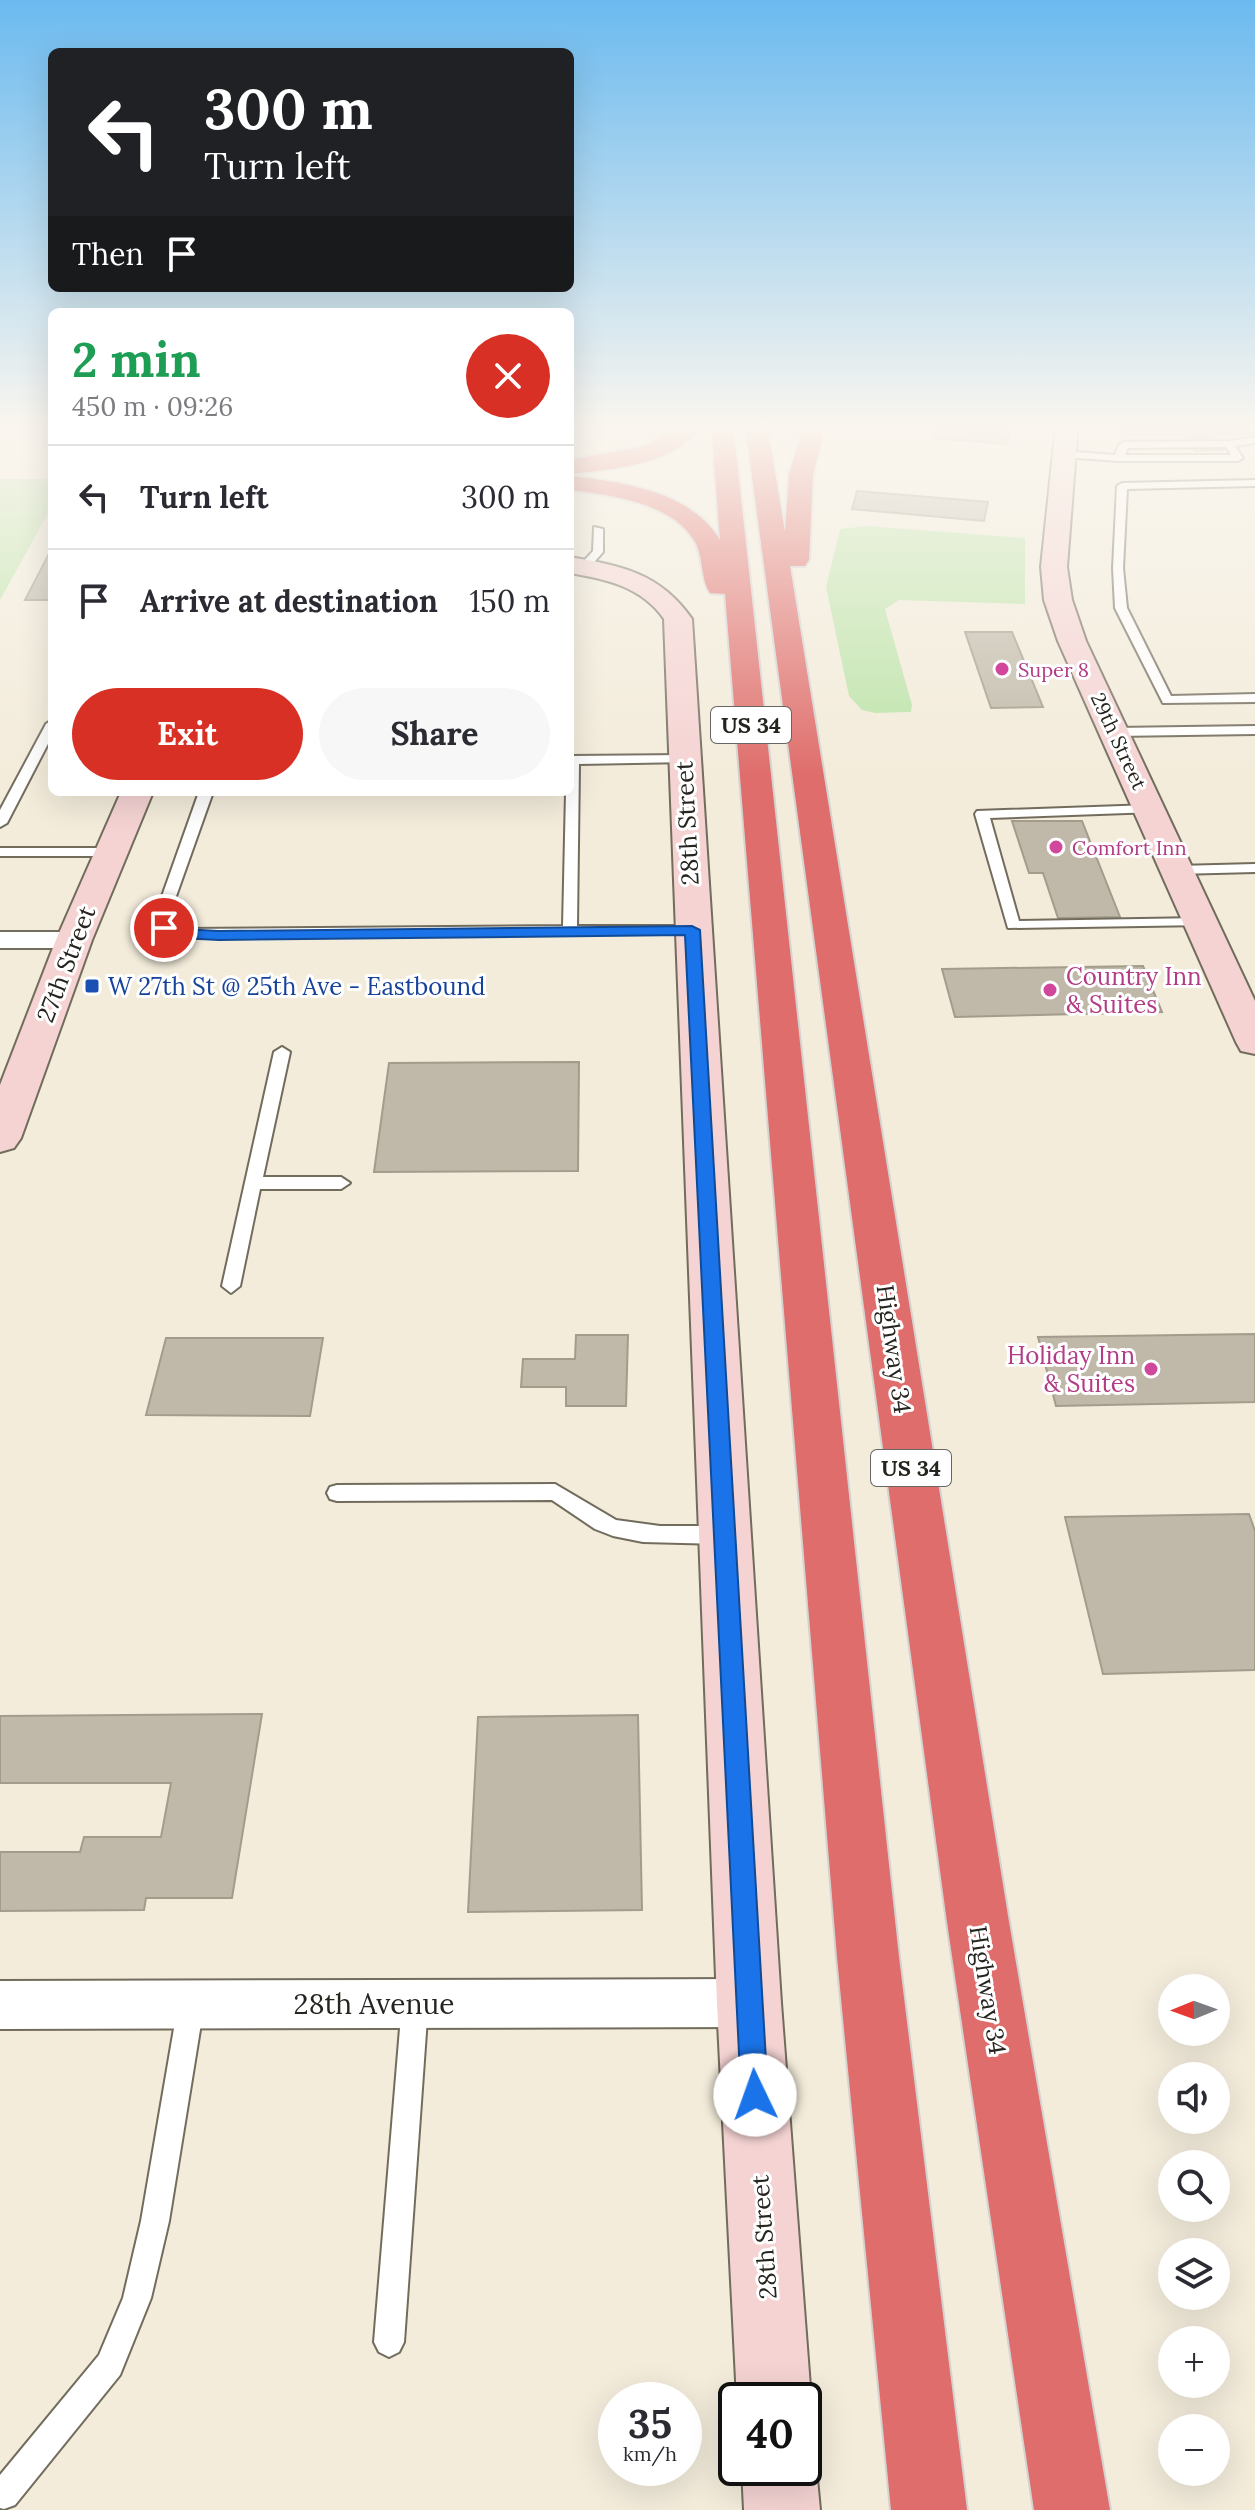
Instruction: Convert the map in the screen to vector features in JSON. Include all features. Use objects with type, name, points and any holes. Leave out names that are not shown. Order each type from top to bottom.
[{"type":"highway","points":[[707,541],[725,610],[742,630]]},
{"type":"highway","name":"US 34","points":[[733,541],[868,1957],[929,2510]]},
{"type":"highway","name":"Highway 34","points":[[774,541],[975,1907],[1072,2510]]},
{"type":"highway","points":[[791,646],[796,610],[796,541]]},
{"type":"street","name":"29th Street","points":[[1056,541],[1054,567],[1058,600],[1072,641],[1255,1042]]},
{"type":"street","name":"28th Street","points":[[584,554],[615,573],[654,590],[668,602],[678,619],[749,2003],[773,2382]]},
{"type":"street","name":"27th Street","points":[[0,1138],[74,940],[135,796]]},
{"type":"street","points":[[0,940],[74,940]]},
{"type":"street","name":"28th Avenue","points":[[0,2005],[749,2003]]},
{"type":"street","points":[[780,2486],[782,2510]]},
{"type":"lane","points":[[1119,541],[1121,608],[1167,700],[1255,698]]},
{"type":"lane","points":[[1115,732],[1255,730]]},
{"type":"lane","points":[[0,823],[48,732]]},
{"type":"lane","points":[[574,760],[684,759]]},
{"type":"lane","points":[[204,796],[162,916],[164,928],[180,933],[692,930]]},
{"type":"lane","points":[[570,931],[572,796]]},
{"type":"lane","points":[[1150,809],[982,814],[1013,925],[1201,922]]},
{"type":"lane","points":[[0,852],[111,852]]},
{"type":"lane","points":[[1177,870],[1255,868]]},
{"type":"lane","points":[[231,1286],[282,1052]]},
{"type":"lane","points":[[253,1183],[341,1183]]},
{"type":"lane","points":[[337,1493],[555,1492],[584,1508],[604,1524],[647,1533],[724,1535]]},
{"type":"lane","points":[[389,2342],[415,2004]]},
{"type":"lane","points":[[4,2494],[110,2365],[137,2298],[155,2221],[191,2005]]},
{"type":"green space","points":[[0,541],[33,541],[0,600]]},
{"type":"green space","points":[[837,541],[1025,541],[1025,604],[899,600],[885,609],[912,705],[911,712],[875,713],[862,710],[849,696],[826,587]]},
{"type":"building","points":[[48,556],[48,600],[25,600]]},
{"type":"building","name":"Super 8","points":[[965,632],[1012,632],[1043,707],[991,708]]},
{"type":"building","name":"Comfort Inn","points":[[1012,821],[1082,821],[1120,917],[1058,918],[1043,873],[1029,873]]},
{"type":"building","name":"Country Inn & Suites","points":[[1143,966],[1162,1012],[955,1017],[942,969]]},
{"type":"building","points":[[579,1062],[578,1171],[374,1172],[389,1063]]},
{"type":"building","name":"Holiday Inn & Suites","points":[[1255,1334],[1255,1402],[1056,1406],[1038,1337]]},
{"type":"building","points":[[576,1335],[628,1335],[626,1406],[566,1406],[566,1387],[521,1387],[523,1359],[575,1359]]},
{"type":"building","points":[[166,1338],[323,1338],[310,1416],[146,1415]]},
{"type":"building","points":[[1249,1514],[1255,1531],[1255,1670],[1103,1674],[1065,1517]]},
{"type":"building","points":[[262,1714],[232,1898],[146,1898],[144,1910],[0,1911],[0,1852],[80,1852],[84,1837],[161,1837],[171,1783],[0,1783],[0,1716]]},
{"type":"building","points":[[638,1715],[642,1910],[468,1912],[478,1717]]},
{"type":"place","name":"Super 8","points":[[1002,669]]},
{"type":"place","name":"Comfort Inn","points":[[1056,847]]},
{"type":"place","name":"W 27th St @ 25th Ave - Eastbound","points":[[92,986]]},
{"type":"place","name":"Country Inn & Suites","points":[[1050,990]]},
{"type":"place","name":"Holiday Inn & Suites","points":[[1151,1369]]},
{"type":"route","points":[[164,928],[180,933],[219,935],[692,930],[755,2095]]}]
